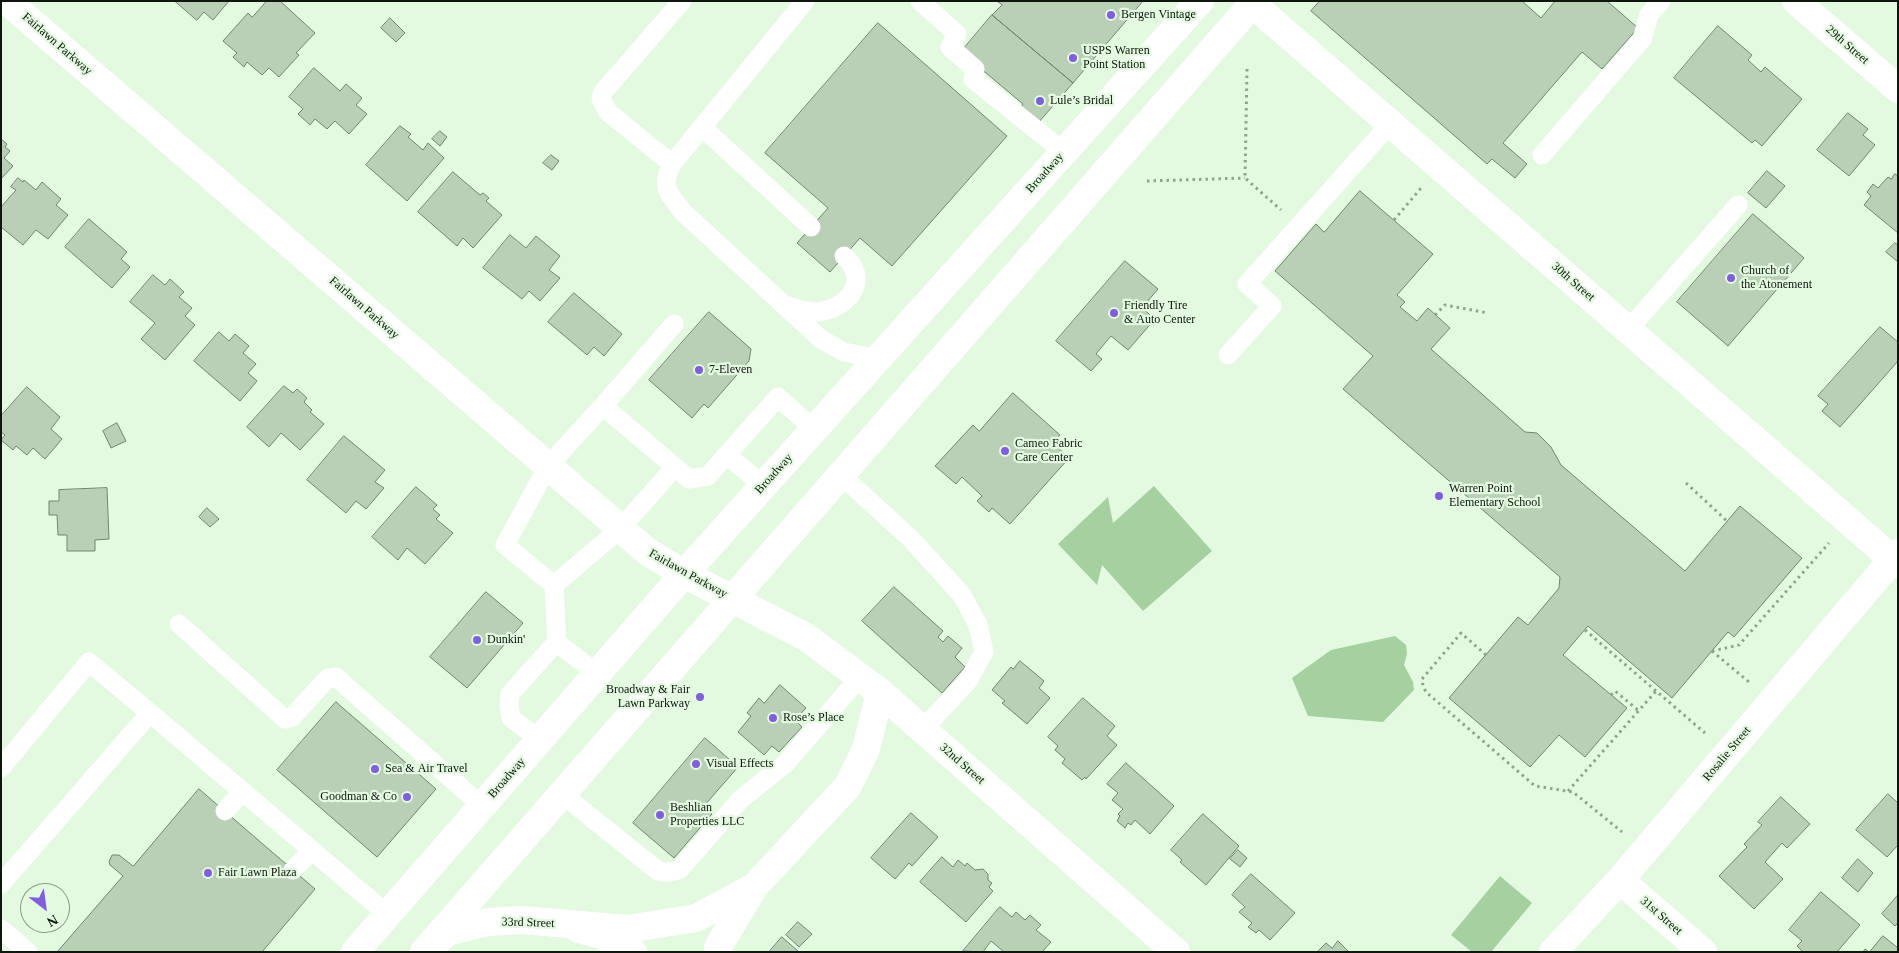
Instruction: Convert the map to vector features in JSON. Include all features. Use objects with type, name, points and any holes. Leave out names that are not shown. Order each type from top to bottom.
[{"type":"street","name":"Fairlawn Parkway","points":[[7,1],[620,529],[648,552],[684,574],[732,599]]},
{"type":"street","name":"Broadway","points":[[355,952],[684,574],[1200,1]]},
{"type":"street","name":"29th Street","points":[[1796,1],[1898,89]]},
{"type":"street","name":"30th Street","points":[[1252,2],[1628,330],[1896,559]]},
{"type":"street","points":[[425,952],[1252,2]]},
{"type":"street","name":"Rosalie Street","points":[[1553,952],[1620,880],[1896,559]]},
{"type":"street","name":"32nd Street","points":[[732,599],[806,636],[870,685],[1176,952]]},
{"type":"street","points":[[718,952],[718,947],[754,887],[848,786],[866,749],[870,685]]},
{"type":"street","name":"31st Street","points":[[1620,880],[1704,952]]},
{"type":"street","points":[[561,924],[626,928],[696,918],[754,887]]},
{"type":"street","name":"33rd Street","points":[[425,952],[447,932],[488,922],[522,920],[561,924],[601,935],[616,948]]},
{"type":"lane","points":[[672,164],[608,112],[601,99],[603,92],[682,1]]},
{"type":"lane","points":[[805,1],[672,164],[666,176],[666,190],[683,212],[822,340],[844,352],[878,359]]},
{"type":"lane","points":[[920,1],[956,34],[950,47],[975,69],[973,79],[1064,152]]},
{"type":"lane","points":[[1542,155],[1642,39],[1649,15],[1661,1]]},
{"type":"lane","points":[[1228,355],[1272,306],[1247,284],[1390,124]]},
{"type":"lane","points":[[702,127],[812,227]]},
{"type":"lane","points":[[1628,330],[1738,206]]},
{"type":"lane","points":[[782,304],[801,310],[823,312],[840,305],[852,295],[856,283],[856,272],[852,264],[844,256]]},
{"type":"lane","points":[[557,646],[554,585],[505,545],[548,466],[674,324]]},
{"type":"lane","points":[[603,406],[689,479],[708,476],[778,397],[814,429]]},
{"type":"lane","points":[[727,455],[764,486]]},
{"type":"lane","points":[[554,585],[620,529],[675,467]]},
{"type":"lane","points":[[840,475],[918,546],[962,595],[978,625],[984,652],[968,682],[922,729]]},
{"type":"lane","points":[[179,624],[285,719],[292,717],[328,678],[336,677],[482,806]]},
{"type":"lane","points":[[540,740],[511,718],[510,694],[553,646],[561,646],[597,673]]},
{"type":"lane","points":[[1,768],[89,662],[387,914]]},
{"type":"lane","points":[[562,794],[658,871],[666,873],[675,872],[680,869],[741,799],[786,763],[870,685]]},
{"type":"lane","points":[[1,884],[150,712]]},
{"type":"lane","points":[[226,812],[243,791]]},
{"type":"lane","points":[[293,870],[312,850]]},
{"type":"lane","points":[[1,929],[28,952]]},
{"type":"path","points":[[1245,178],[1247,70]]},
{"type":"path","points":[[1394,220],[1440,167]]},
{"type":"path","points":[[1147,181],[1245,178],[1299,225]]},
{"type":"path","points":[[1435,315],[1445,305],[1488,313]]},
{"type":"path","points":[[1686,483],[1727,521]]},
{"type":"path","points":[[1752,684],[1712,651],[1739,645],[1830,542]]},
{"type":"path","points":[[1585,630],[1707,735]]},
{"type":"path","points":[[1486,655],[1461,633],[1422,679],[1426,692],[1535,786],[1573,792],[1623,833]]},
{"type":"path","points":[[1611,695],[1615,691],[1639,711]]},
{"type":"path","points":[[1568,791],[1656,691]]},
{"type":"green space","points":[[1154,486],[1212,551],[1143,611],[1102,565],[1097,585],[1058,544],[1108,497],[1113,523]]},
{"type":"green space","points":[[1395,636],[1406,645],[1407,654],[1404,665],[1413,682],[1414,690],[1383,722],[1308,716],[1292,678],[1331,650]]},
{"type":"green space","points":[[1500,876],[1532,903],[1491,952],[1472,952],[1451,935]]},
{"type":"building","points":[[175,1],[229,1],[213,20],[204,12],[197,20]]},
{"type":"building","points":[[267,1],[280,1],[315,33],[296,53],[299,55],[279,77],[269,68],[262,75],[247,62],[244,67],[233,57],[237,53],[223,41],[248,13],[252,17]]},
{"type":"building","points":[[997,1],[1143,1],[1073,83],[992,15],[1002,5]]},
{"type":"building","points":[[1320,1],[1522,1],[1541,18],[1555,1],[1607,1],[1638,28],[1602,69],[1582,52],[1503,143],[1527,164],[1515,178],[1492,159],[1487,164],[1311,11]]},
{"type":"building","points":[[992,15],[1073,83],[1038,123],[1020,108],[1023,104],[961,52]]},
{"type":"building","points":[[390,18],[405,33],[396,42],[381,28]]},
{"type":"building","points":[[878,23],[1007,136],[892,266],[860,238],[830,272],[797,243],[828,208],[765,153]]},
{"type":"building","points":[[1718,26],[1752,55],[1748,60],[1761,72],[1765,67],[1802,99],[1762,146],[1755,140],[1752,143],[1674,78]]},
{"type":"building","points":[[314,68],[340,91],[346,84],[362,98],[356,105],[367,114],[349,134],[335,121],[327,129],[315,119],[310,125],[298,114],[303,109],[289,97]]},
{"type":"building","points":[[1848,113],[1868,129],[1863,135],[1875,145],[1849,176],[1817,150]]},
{"type":"building","points":[[400,126],[411,134],[408,137],[423,150],[428,143],[444,158],[407,201],[366,165]]},
{"type":"building","points":[[440,131],[447,137],[440,146],[432,139]]},
{"type":"building","points":[[1,139],[7,144],[5,147],[10,151],[4,158],[13,166],[1,179]]},
{"type":"building","points":[[551,155],[559,161],[552,170],[543,163]]},
{"type":"building","points":[[1767,171],[1785,186],[1766,208],[1748,193]]},
{"type":"building","points":[[453,172],[480,195],[483,193],[489,198],[486,201],[502,215],[473,248],[463,238],[457,246],[418,212]]},
{"type":"building","points":[[1895,174],[1898,176],[1898,233],[1864,205],[1871,196],[1867,192],[1873,184],[1878,188],[1888,177],[1891,179]]},
{"type":"building","points":[[18,178],[23,182],[24,180],[36,190],[42,182],[61,199],[56,205],[68,215],[48,239],[36,230],[23,245],[1,227],[1,207],[16,190],[11,187]]},
{"type":"building","points":[[1360,191],[1433,254],[1397,295],[1405,302],[1400,307],[1417,321],[1428,308],[1450,328],[1431,349],[1525,432],[1537,433],[1551,447],[1561,465],[1685,571],[1740,506],[1802,558],[1734,637],[1728,632],[1672,698],[1588,626],[1563,655],[1627,708],[1585,757],[1559,735],[1530,767],[1449,698],[1518,617],[1528,625],[1559,588],[1560,577],[1343,389],[1373,356],[1275,271],[1316,224],[1324,232]]},
{"type":"building","points":[[1753,214],[1804,258],[1728,346],[1677,302]]},
{"type":"building","points":[[89,219],[127,252],[121,259],[130,267],[112,288],[65,247]]},
{"type":"building","points":[[510,235],[526,248],[536,236],[560,256],[549,270],[560,278],[540,301],[529,291],[522,299],[483,268]]},
{"type":"building","points":[[1895,243],[1898,245],[1898,262],[1886,252]]},
{"type":"building","name":"Friendly Tire & Auto Center","points":[[1125,261],[1158,289],[1142,308],[1155,319],[1128,350],[1111,336],[1096,354],[1102,359],[1091,371],[1056,341]]},
{"type":"building","points":[[153,275],[165,285],[170,279],[184,292],[179,297],[192,308],[185,316],[195,325],[165,360],[141,339],[155,323],[130,302]]},
{"type":"building","points":[[574,293],[622,334],[604,356],[594,347],[587,355],[548,322]]},
{"type":"building","name":"7-Eleven","points":[[709,312],[751,349],[749,361],[708,408],[704,404],[692,418],[649,380]]},
{"type":"building","points":[[1880,327],[1898,342],[1898,361],[1840,427],[1822,411],[1828,404],[1818,396]]},
{"type":"building","points":[[219,332],[229,341],[235,334],[249,346],[243,353],[256,364],[248,373],[257,381],[240,401],[194,361]]},
{"type":"building","points":[[284,386],[293,393],[297,389],[307,398],[304,402],[312,410],[310,412],[324,424],[300,450],[281,433],[269,447],[247,427]]},
{"type":"building","points":[[27,387],[60,417],[51,429],[62,439],[45,459],[33,448],[27,455],[16,446],[13,450],[1,440],[5,435],[1,432],[1,416]]},
{"type":"building","name":"Cameo Fabric Care Center","points":[[1013,393],[1060,435],[1053,443],[1069,458],[1010,524],[992,508],[989,512],[977,501],[982,496],[962,477],[956,484],[935,466],[973,425],[979,431]]},
{"type":"building","points":[[117,423],[126,441],[111,448],[103,431]]},
{"type":"building","points":[[344,436],[385,470],[375,482],[384,488],[366,509],[356,501],[346,513],[307,480]]},
{"type":"building","points":[[416,487],[437,505],[433,509],[440,515],[436,519],[453,533],[425,564],[407,548],[398,560],[372,537]]},
{"type":"building","points":[[107,488],[109,539],[95,540],[95,551],[67,551],[67,535],[58,535],[57,515],[49,515],[49,501],[59,501],[59,490]]},
{"type":"building","points":[[207,508],[219,519],[210,527],[199,517]]},
{"type":"building","points":[[894,587],[943,631],[938,637],[943,642],[948,636],[962,648],[955,657],[965,667],[942,693],[862,621]]},
{"type":"building","name":"Dunkin'","points":[[486,592],[523,623],[467,688],[430,657]]},
{"type":"building","points":[[1020,661],[1044,681],[1039,688],[1050,698],[1027,724],[1002,703],[1005,701],[992,690],[1011,667],[1013,669]]},
{"type":"building","name":"Rose’s Place","points":[[780,685],[806,708],[795,720],[802,727],[779,752],[772,746],[764,755],[738,732],[751,716],[747,713],[759,698],[764,703]]},
{"type":"building","points":[[1083,698],[1115,726],[1107,736],[1117,745],[1086,779],[1085,777],[1082,780],[1062,763],[1065,759],[1055,750],[1058,746],[1048,737]]},
{"type":"building","points":[[336,702],[436,789],[377,857],[277,770]]},
{"type":"building","points":[[705,738],[738,767],[704,806],[712,814],[674,858],[633,823]]},
{"type":"building","points":[[1126,763],[1174,806],[1150,834],[1135,820],[1131,825],[1128,823],[1125,828],[1117,821],[1120,816],[1118,814],[1123,809],[1112,800],[1118,793],[1107,784]]},
{"type":"building","name":"Fair Lawn Plaza","points":[[199,789],[315,889],[262,952],[57,952],[123,876],[110,865],[109,862],[112,855],[119,855],[133,866]]},
{"type":"building","points":[[1888,794],[1898,803],[1898,845],[1887,857],[1856,830]]},
{"type":"building","points":[[1781,797],[1810,824],[1787,848],[1782,843],[1765,862],[1783,879],[1754,909],[1719,876],[1747,847],[1744,844],[1762,825],[1758,822]]},
{"type":"building","points":[[911,813],[938,837],[912,866],[909,863],[895,879],[871,858]]},
{"type":"building","points":[[1203,814],[1239,846],[1206,885],[1180,862],[1182,860],[1171,850]]},
{"type":"building","points":[[1238,850],[1247,858],[1240,867],[1230,859]]},
{"type":"building","points":[[942,857],[953,867],[958,860],[965,866],[967,863],[975,870],[983,869],[988,874],[988,880],[992,883],[989,887],[993,891],[966,922],[920,882]]},
{"type":"building","points":[[1858,859],[1873,873],[1858,892],[1842,878]]},
{"type":"building","points":[[1251,874],[1295,913],[1270,940],[1259,930],[1256,933],[1248,927],[1252,923],[1239,912],[1245,907],[1232,895]]},
{"type":"building","points":[[1821,892],[1860,925],[1837,952],[1803,952],[1797,946],[1802,941],[1789,930]]},
{"type":"building","points":[[1898,895],[1898,923],[1895,926],[1882,914]]},
{"type":"building","points":[[1000,907],[1012,917],[1016,912],[1025,920],[1030,915],[1041,925],[1036,930],[1051,942],[1042,952],[1004,952],[991,941],[983,952],[963,951]]},
{"type":"building","points":[[798,922],[812,934],[799,947],[786,935]]},
{"type":"building","points":[[1883,936],[1898,948],[1898,952],[1869,952]]},
{"type":"building","points":[[782,937],[799,952],[769,952]]},
{"type":"building","points":[[1338,941],[1349,952],[1317,952],[1326,943],[1332,948]]},
{"type":"place","name":"Bergen Vintage","points":[[1111,15]]},
{"type":"place","name":"USPS Warren Point Station","points":[[1073,58]]},
{"type":"place","name":"Lule’s Bridal","points":[[1040,101]]},
{"type":"place","name":"Church of the Atonement","points":[[1731,278]]},
{"type":"place","name":"Friendly Tire & Auto Center","points":[[1114,313]]},
{"type":"place","name":"7-Eleven","points":[[699,370]]},
{"type":"place","name":"Cameo Fabric Care Center","points":[[1005,451]]},
{"type":"place","name":"Warren Point Elementary School","points":[[1439,496]]},
{"type":"place","name":"Dunkin'","points":[[477,640]]},
{"type":"place","name":"Broadway & Fair Lawn Parkway","points":[[700,697]]},
{"type":"place","name":"Rose’s Place","points":[[773,718]]},
{"type":"place","name":"Visual Effects","points":[[696,764]]},
{"type":"place","name":"Sea & Air Travel","points":[[375,769]]},
{"type":"place","name":"Goodman & Co","points":[[407,797]]},
{"type":"place","name":"Beshlian Properties LLC","points":[[660,815]]},
{"type":"place","name":"Fair Lawn Plaza","points":[[208,873]]}]
